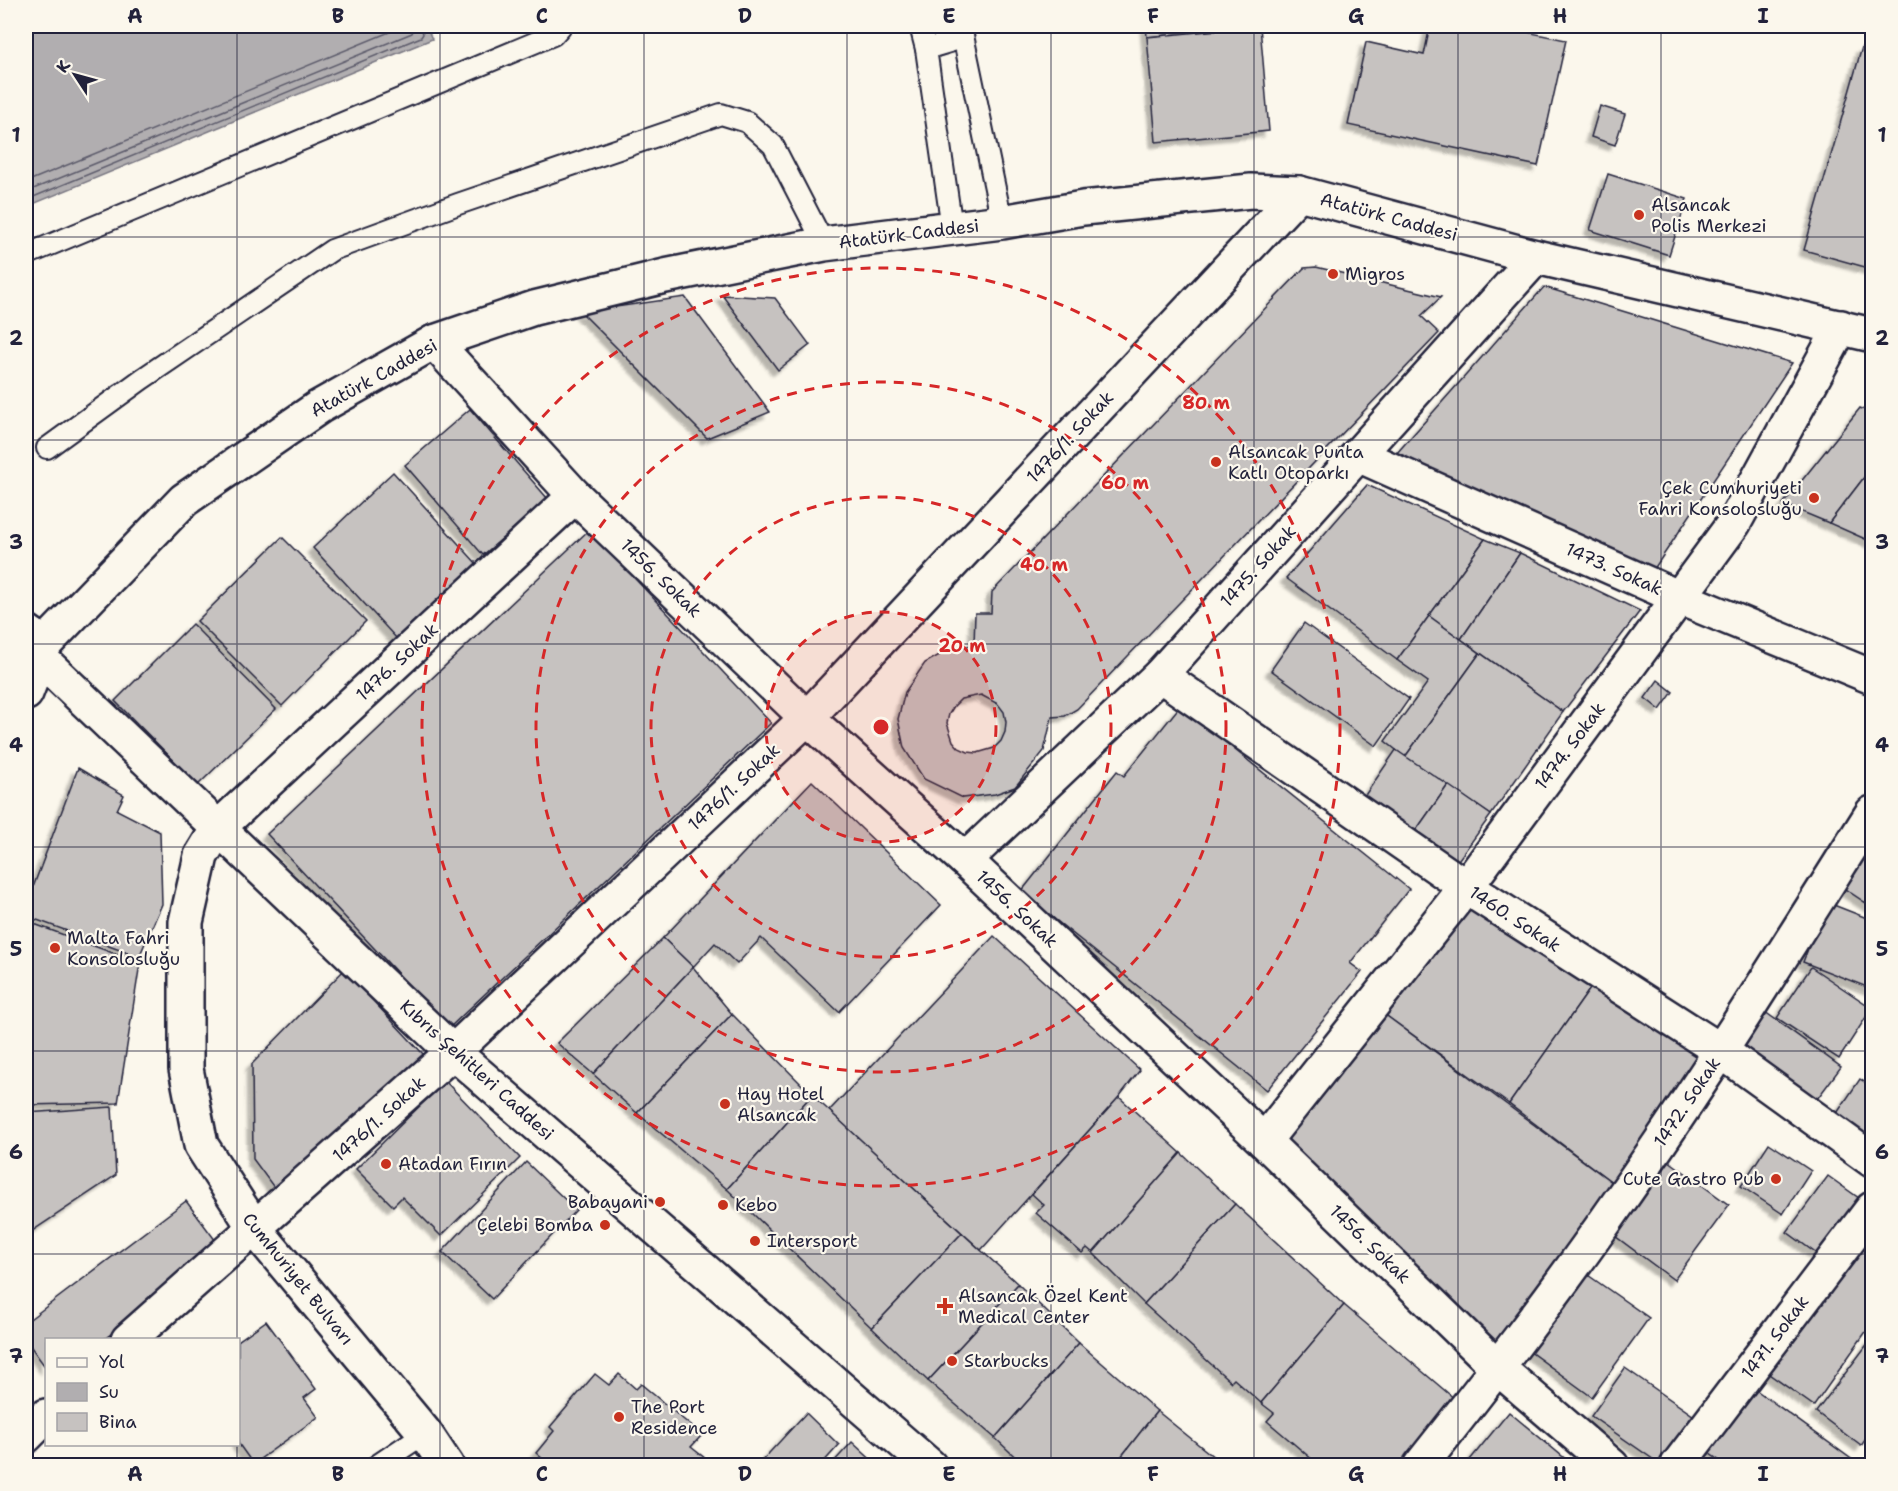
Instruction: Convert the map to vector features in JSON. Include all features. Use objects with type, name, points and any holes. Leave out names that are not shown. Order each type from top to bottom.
[{"type":"street","name":"Atatürk Caddesi","points":[[26,693],[37,644],[184,500],[319,407],[434,342],[534,308],[665,276],[824,244],[1002,222],[1083,208],[1251,191],[1299,193],[1536,257],[1872,335]]},
{"type":"street","name":"1476/1. Sokak","points":[[130,1338],[453,1052],[807,718],[1299,193]]},
{"type":"street","name":"1475. Sokak","points":[[964,860],[1160,675],[1536,257]]},
{"type":"street","name":"1474. Sokak","points":[[1264,1141],[1466,887],[1734,523],[1840,327]]},
{"type":"street","name":"1456. Sokak","points":[[434,342],[576,496],[807,718],[964,860],[1264,1141],[1498,1368],[1612,1466]]},
{"type":"street","name":"1473. Sokak","points":[[1358,454],[1680,598],[1872,677]]},
{"type":"street","name":"1476. Sokak","points":[[218,828],[576,496]]},
{"type":"street","name":"Kıbrıs Şehitleri Caddesi","points":[[37,644],[218,828],[453,1052],[927,1465]]},
{"type":"street","name":"1460. Sokak","points":[[1160,675],[1466,887],[1721,1051],[1872,1160]]},
{"type":"street","name":"1472. Sokak","points":[[1420,1466],[1498,1368],[1614,1209],[1721,1051],[1872,813]]},
{"type":"street","name":"Cumhuriyet Bulvarı","points":[[218,828],[201,855],[186,922],[186,1069],[201,1144],[255,1229],[424,1433],[447,1466]]},
{"type":"street","name":"1471. Sokak","points":[[1677,1466],[1872,1209]]},
{"type":"street","points":[[26,1436],[45,1417]]},
{"type":"lane","points":[[26,255],[553,35],[561,26]]},
{"type":"lane","points":[[920,26],[926,49],[952,228]]},
{"type":"lane","points":[[926,49],[962,32],[1002,222]]},
{"type":"lane","points":[[47,448],[142,379],[332,250],[458,204],[721,114],[747,122],[773,145],[824,244]]},
{"type":"lane","points":[[376,1466],[424,1433]]},
{"type":"water","points":[[26,26],[426,26],[432,39],[26,207]]},
{"type":"building","points":[[1146,26],[1260,26],[1147,37]]},
{"type":"building","points":[[1260,26],[1269,131],[1156,142],[1147,37]]},
{"type":"building","points":[[1430,26],[1497,26],[1566,40],[1538,166],[1348,125],[1366,42],[1424,55]]},
{"type":"building","points":[[1862,47],[1872,50],[1872,269],[1804,250]]},
{"type":"building","points":[[1600,106],[1625,114],[1615,145],[1591,137]]},
{"type":"building","name":"Alsancak Polis Merkezi","points":[[1608,174],[1687,199],[1669,255],[1590,230]]},
{"type":"building","name":"Alsancak Punta Katlı Otoparkı","points":[[1316,267],[1441,297],[1421,316],[1439,333],[1077,709],[1065,716],[1052,717],[1044,751],[1015,787],[995,794],[963,798],[924,779],[904,748],[898,719],[905,692],[925,663],[950,649],[974,645],[975,613],[991,613],[992,592],[1304,268]],"holes":[[[981,695],[998,704],[1004,712],[1006,722],[1001,741],[994,748],[977,753],[959,748],[953,741],[947,723],[954,706],[961,699]]]},
{"type":"building","points":[[1544,287],[1792,363],[1652,572],[1396,454]]},
{"type":"building","points":[[722,295],[775,298],[810,345],[778,370]]},
{"type":"building","points":[[685,297],[770,412],[707,438],[581,312]]},
{"type":"building","points":[[1860,408],[1872,413],[1872,467],[1829,523],[1783,504]]},
{"type":"building","points":[[470,409],[548,499],[483,555],[405,465]]},
{"type":"building","points":[[1872,467],[1872,542],[1829,523]]},
{"type":"building","points":[[393,472],[477,564],[397,639],[313,548]]},
{"type":"building","points":[[1367,485],[1485,539],[1397,660],[1286,578]]},
{"type":"building","points":[[589,530],[771,723],[449,1028],[267,834]]},
{"type":"building","points":[[282,537],[366,621],[282,706],[197,621]]},
{"type":"building","points":[[1485,539],[1520,553],[1461,639],[1429,616]]},
{"type":"building","points":[[1520,553],[1640,611],[1563,712],[1461,639]]},
{"type":"building","points":[[1429,616],[1480,653],[1405,757],[1385,741],[1428,682],[1397,660]]},
{"type":"building","points":[[1304,623],[1409,699],[1376,746],[1271,670]]},
{"type":"building","points":[[192,624],[276,709],[198,785],[115,701]]},
{"type":"building","points":[[1480,653],[1563,712],[1491,815],[1405,757]]},
{"type":"building","points":[[1658,680],[1673,692],[1660,710],[1645,698]]},
{"type":"building","points":[[1180,706],[1409,889],[1350,963],[1362,972],[1267,1090],[1021,892],[1117,771],[1124,776]]},
{"type":"building","points":[[1396,750],[1448,785],[1412,836],[1361,801]]},
{"type":"building","points":[[78,768],[124,795],[117,810],[160,832],[162,904],[139,957],[26,916],[26,906]]},
{"type":"building","points":[[812,781],[941,905],[839,1012],[761,938],[737,964],[715,943],[693,967],[663,938]]},
{"type":"building","points":[[1448,785],[1491,815],[1454,866],[1412,836]]},
{"type":"building","points":[[1872,838],[1872,907],[1842,887]]},
{"type":"building","points":[[1826,902],[1872,920],[1872,989],[1803,962]]},
{"type":"building","points":[[1468,906],[1592,986],[1509,1104],[1384,1014]]},
{"type":"building","points":[[26,921],[140,963],[118,1103],[26,1105]]},
{"type":"building","points":[[994,936],[1140,1070],[1119,1097],[981,1250],[829,1111]]},
{"type":"building","points":[[663,938],[693,967],[593,1074],[557,1043]]},
{"type":"building","points":[[693,967],[732,1014],[637,1113],[593,1074]]},
{"type":"building","points":[[1811,967],[1872,1008],[1839,1059],[1777,1018]]},
{"type":"building","points":[[344,970],[425,1056],[275,1189],[253,1159],[252,1064]]},
{"type":"building","points":[[1592,986],[1700,1053],[1613,1183],[1509,1104]]},
{"type":"building","points":[[1761,1009],[1841,1067],[1814,1103],[1734,1045]]},
{"type":"building","name":"Hay Hotel Alsancak","points":[[732,1014],[812,1095],[727,1189],[637,1113]]},
{"type":"building","points":[[1384,1014],[1613,1183],[1496,1343],[1284,1141]]},
{"type":"building","points":[[1860,1079],[1872,1087],[1872,1153],[1829,1125]]},
{"type":"building","points":[[445,1081],[520,1158],[441,1236],[402,1197],[393,1206],[356,1169]]},
{"type":"building","points":[[812,1095],[962,1233],[872,1328],[727,1189]]},
{"type":"building","points":[[1119,1097],[1181,1153],[1093,1253],[1087,1248],[1082,1253],[1036,1213],[1044,1205],[1032,1194]]},
{"type":"building","points":[[112,1107],[116,1175],[26,1235],[26,1113]]},
{"type":"building","name":"Cute Gastro Pub","points":[[1769,1143],[1811,1171],[1783,1214],[1741,1186]]},
{"type":"building","points":[[1181,1153],[1235,1204],[1144,1304],[1093,1253]]},
{"type":"building","points":[[1669,1161],[1729,1205],[1674,1280],[1615,1236]]},
{"type":"building","points":[[526,1162],[576,1210],[492,1299],[442,1252]]},
{"type":"building","points":[[1828,1176],[1863,1201],[1821,1257],[1787,1232]]},
{"type":"building","points":[[186,1201],[222,1249],[106,1338],[45,1338],[45,1367],[26,1340],[26,1322]]},
{"type":"building","points":[[1235,1204],[1344,1305],[1261,1403],[1234,1379],[1231,1382],[1144,1304]]},
{"type":"building","points":[[1872,1228],[1872,1323],[1814,1406],[1769,1374]]},
{"type":"building","name":"Alsancak Özel Kent Medical Center","points":[[962,1233],[1018,1284],[928,1381],[872,1328]]},
{"type":"building","points":[[1585,1273],[1649,1318],[1592,1397],[1529,1351]]},
{"type":"building","points":[[1018,1284],[1079,1343],[995,1438],[928,1381]]},
{"type":"building","points":[[1344,1305],[1462,1405],[1410,1466],[1320,1466],[1267,1421],[1274,1413],[1261,1403]]},
{"type":"building","points":[[266,1321],[316,1389],[304,1398],[318,1417],[253,1464],[240,1446],[240,1340]]},
{"type":"building","points":[[1872,1338],[1872,1430],[1861,1446],[1816,1412]]},
{"type":"building","points":[[1079,1343],[1157,1411],[1114,1466],[1025,1466],[995,1438]]},
{"type":"building","points":[[1625,1368],[1694,1416],[1660,1464],[1591,1416]]},
{"type":"building","name":"The Port Residence","points":[[595,1374],[609,1385],[619,1374],[636,1389],[641,1384],[702,1435],[691,1447],[706,1459],[701,1466],[551,1466],[536,1453],[554,1431],[550,1427]]},
{"type":"building","points":[[1752,1387],[1861,1466],[1727,1466],[1706,1451]]},
{"type":"building","points":[[1157,1411],[1225,1466],[1114,1466]]},
{"type":"building","points":[[1509,1412],[1574,1466],[1465,1466]]},
{"type":"building","points":[[806,1413],[839,1445],[820,1466],[757,1466]]},
{"type":"building","points":[[852,1442],[878,1466],[830,1466]]},
{"type":"place","name":"Alsancak Polis Merkezi","points":[[1639,215]]},
{"type":"place","name":"Migros","points":[[1333,274]]},
{"type":"place","name":"Alsancak Punta Katlı Otoparkı","points":[[1216,462]]},
{"type":"place","name":"Çek Cumhuriyeti Fahri Konsolosluğu","points":[[1814,498]]},
{"type":"place","name":"Malta Fahri Konsolosluğu","points":[[55,948]]},
{"type":"place","name":"Hay Hotel Alsancak","points":[[725,1104]]},
{"type":"place","name":"Atadan Fırın","points":[[386,1164]]},
{"type":"place","name":"Cute Gastro Pub","points":[[1776,1179]]},
{"type":"place","name":"Babayani","points":[[660,1202]]},
{"type":"place","name":"Kebo","points":[[723,1205]]},
{"type":"place","name":"Çelebi Bomba","points":[[605,1225]]},
{"type":"place","name":"Intersport","points":[[755,1241]]},
{"type":"place","name":"Alsancak Özel Kent Medical Center","points":[[945,1306]]},
{"type":"place","name":"Starbucks","points":[[952,1361]]},
{"type":"place","name":"The Port Residence","points":[[619,1417]]}]
